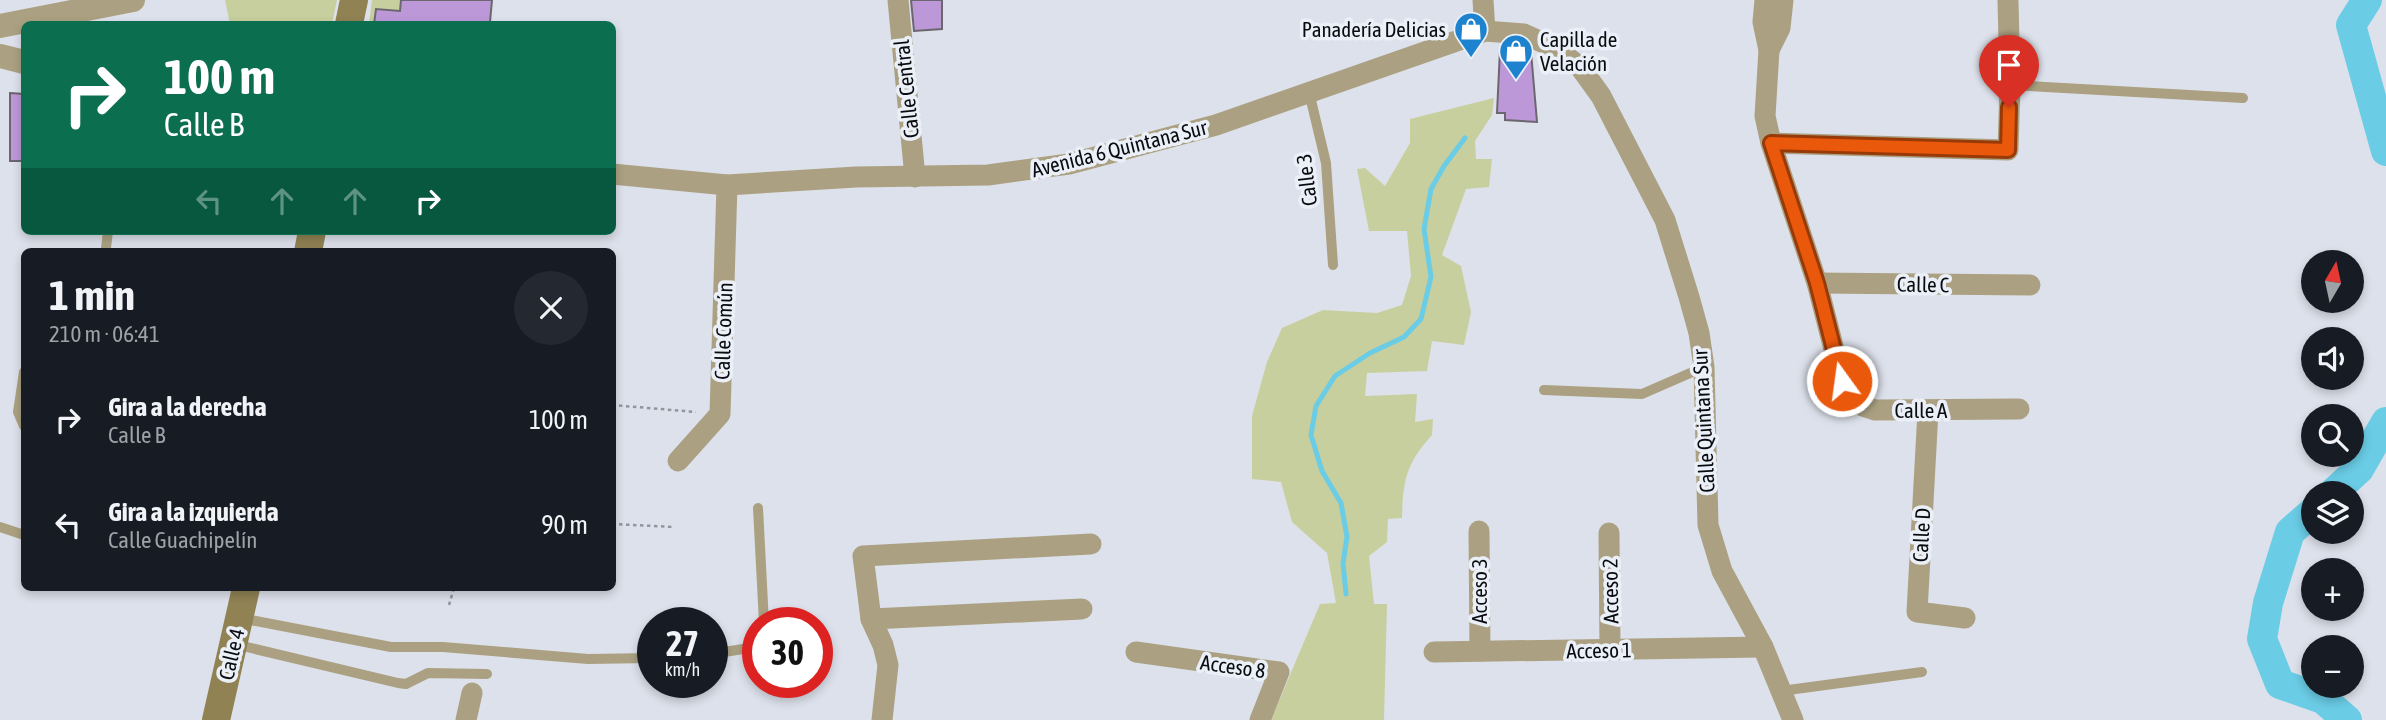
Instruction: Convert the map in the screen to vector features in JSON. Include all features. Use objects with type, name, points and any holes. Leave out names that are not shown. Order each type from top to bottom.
[{"type":"main road","points":[[350,21],[354,0]]},
{"type":"main road","name":"Calle 4","points":[[216,720],[245,591]]},
{"type":"street","points":[[48,20],[133,0]]},
{"type":"street","name":"Calle Central","points":[[898,0],[915,177]]},
{"type":"street","points":[[1483,0],[1485,31]]},
{"type":"street","name":"Calle A","points":[[1765,0],[1763,22],[1769,50],[1765,117],[1817,283],[1842,381],[1850,397],[1875,410],[2019,409]]},
{"type":"street","name":"Calle A","points":[[1769,50],[1780,28],[1783,0]]},
{"type":"street","points":[[1771,143],[2008,150],[2008,0]]},
{"type":"street","points":[[0,26],[21,23]]},
{"type":"street","points":[[0,34],[21,29]]},
{"type":"street","name":"Avenida 6 Quintana Sur","points":[[616,174],[727,184],[1015,173],[1069,164],[1216,125],[1485,31]]},
{"type":"street","name":"Calle Quintana Sur","points":[[1485,31],[1524,34],[1557,49],[1580,67],[1601,96],[1665,220],[1693,309],[1704,367],[1708,526],[1722,571],[1763,647],[1793,720]]},
{"type":"street","points":[[0,56],[21,61]]},
{"type":"street","name":"Calle Común","points":[[720,414],[727,184]]},
{"type":"street","name":"Calle C","points":[[1817,283],[2030,285]]},
{"type":"street","name":"Calle D","points":[[1928,411],[1917,612],[1965,618]]},
{"type":"street","points":[[678,461],[720,414]]},
{"type":"street","name":"Acceso 3","points":[[1479,531],[1480,651]]},
{"type":"street","name":"Acceso 2","points":[[1609,533],[1610,650]]},
{"type":"street","points":[[882,720],[888,665],[872,620],[863,556],[1091,544]]},
{"type":"street","points":[[872,620],[1082,610]]},
{"type":"street","name":"Acceso 1","points":[[1434,652],[1763,647]]},
{"type":"street","name":"Acceso 8","points":[[1136,652],[1279,672],[1260,720]]},
{"type":"street","points":[[466,720],[472,693]]},
{"type":"lane","points":[[2010,85],[2243,98]]},
{"type":"lane","name":"Calle 3","points":[[1309,92],[1326,163],[1333,265]]},
{"type":"lane","points":[[106,248],[108,235]]},
{"type":"lane","points":[[1544,390],[1642,394],[1704,367]]},
{"type":"lane","points":[[21,392],[18,412],[21,419]]},
{"type":"lane","points":[[758,508],[763,607]]},
{"type":"lane","points":[[0,527],[21,534]]},
{"type":"lane","points":[[237,631],[391,647],[443,647],[588,659],[637,658]]},
{"type":"lane","points":[[237,631],[398,683],[406,684],[428,673],[487,674]]},
{"type":"lane","points":[[1781,691],[1922,673]]},
{"type":"path","points":[[616,405],[720,414]]},
{"type":"path","points":[[616,524],[674,527]]},
{"type":"path","points":[[449,605],[453,591]]},
{"type":"green space","points":[[225,0],[337,0],[333,21],[229,21]]},
{"type":"green space","points":[[372,0],[401,0],[425,13],[376,9],[374,21],[369,21]]},
{"type":"green space","points":[[1494,98],[1492,115],[1475,141],[1476,159],[1492,159],[1489,187],[1466,189],[1442,255],[1461,266],[1471,312],[1464,345],[1432,341],[1427,371],[1367,373],[1365,396],[1417,394],[1415,422],[1433,419],[1432,435],[1416,455],[1408,473],[1403,493],[1402,518],[1388,519],[1387,542],[1369,556],[1374,604],[1387,604],[1384,720],[1271,720],[1320,604],[1336,603],[1327,553],[1292,522],[1281,482],[1252,479],[1252,416],[1267,362],[1282,328],[1323,310],[1377,313],[1402,305],[1411,276],[1407,231],[1369,231],[1357,169],[1365,168],[1385,186],[1410,143],[1410,119]]},
{"type":"building","points":[[401,0],[492,0],[490,21],[374,21],[376,9],[400,11]]},
{"type":"building","points":[[911,0],[942,0],[942,29],[914,31]]},
{"type":"building","name":"Capilla de Velación","points":[[1500,50],[1531,52],[1537,122],[1505,120],[1505,113],[1497,113]]},
{"type":"building","points":[[10,93],[21,94],[21,161],[10,161]]},
{"type":"waterway","points":[[2367,0],[2351,25],[2386,151]]},
{"type":"waterway","points":[[1346,594],[1343,563],[1347,537],[1341,503],[1322,471],[1311,435],[1316,406],[1335,376],[1370,353],[1404,337],[1421,319],[1431,277],[1424,229],[1431,189],[1465,138]]},
{"type":"waterway","points":[[2346,481],[2359,469],[2386,422]]},
{"type":"waterway","points":[[2301,522],[2290,532],[2268,603],[2262,639],[2280,684],[2323,699],[2347,720]]},
{"type":"place","name":"Panadería Delicias","points":[[1471,59]]},
{"type":"place","name":"Capilla de Velación","points":[[1516,81]]},
{"type":"route","points":[[1842,381],[1817,283],[1771,143],[2008,150],[2009,107]]}]
